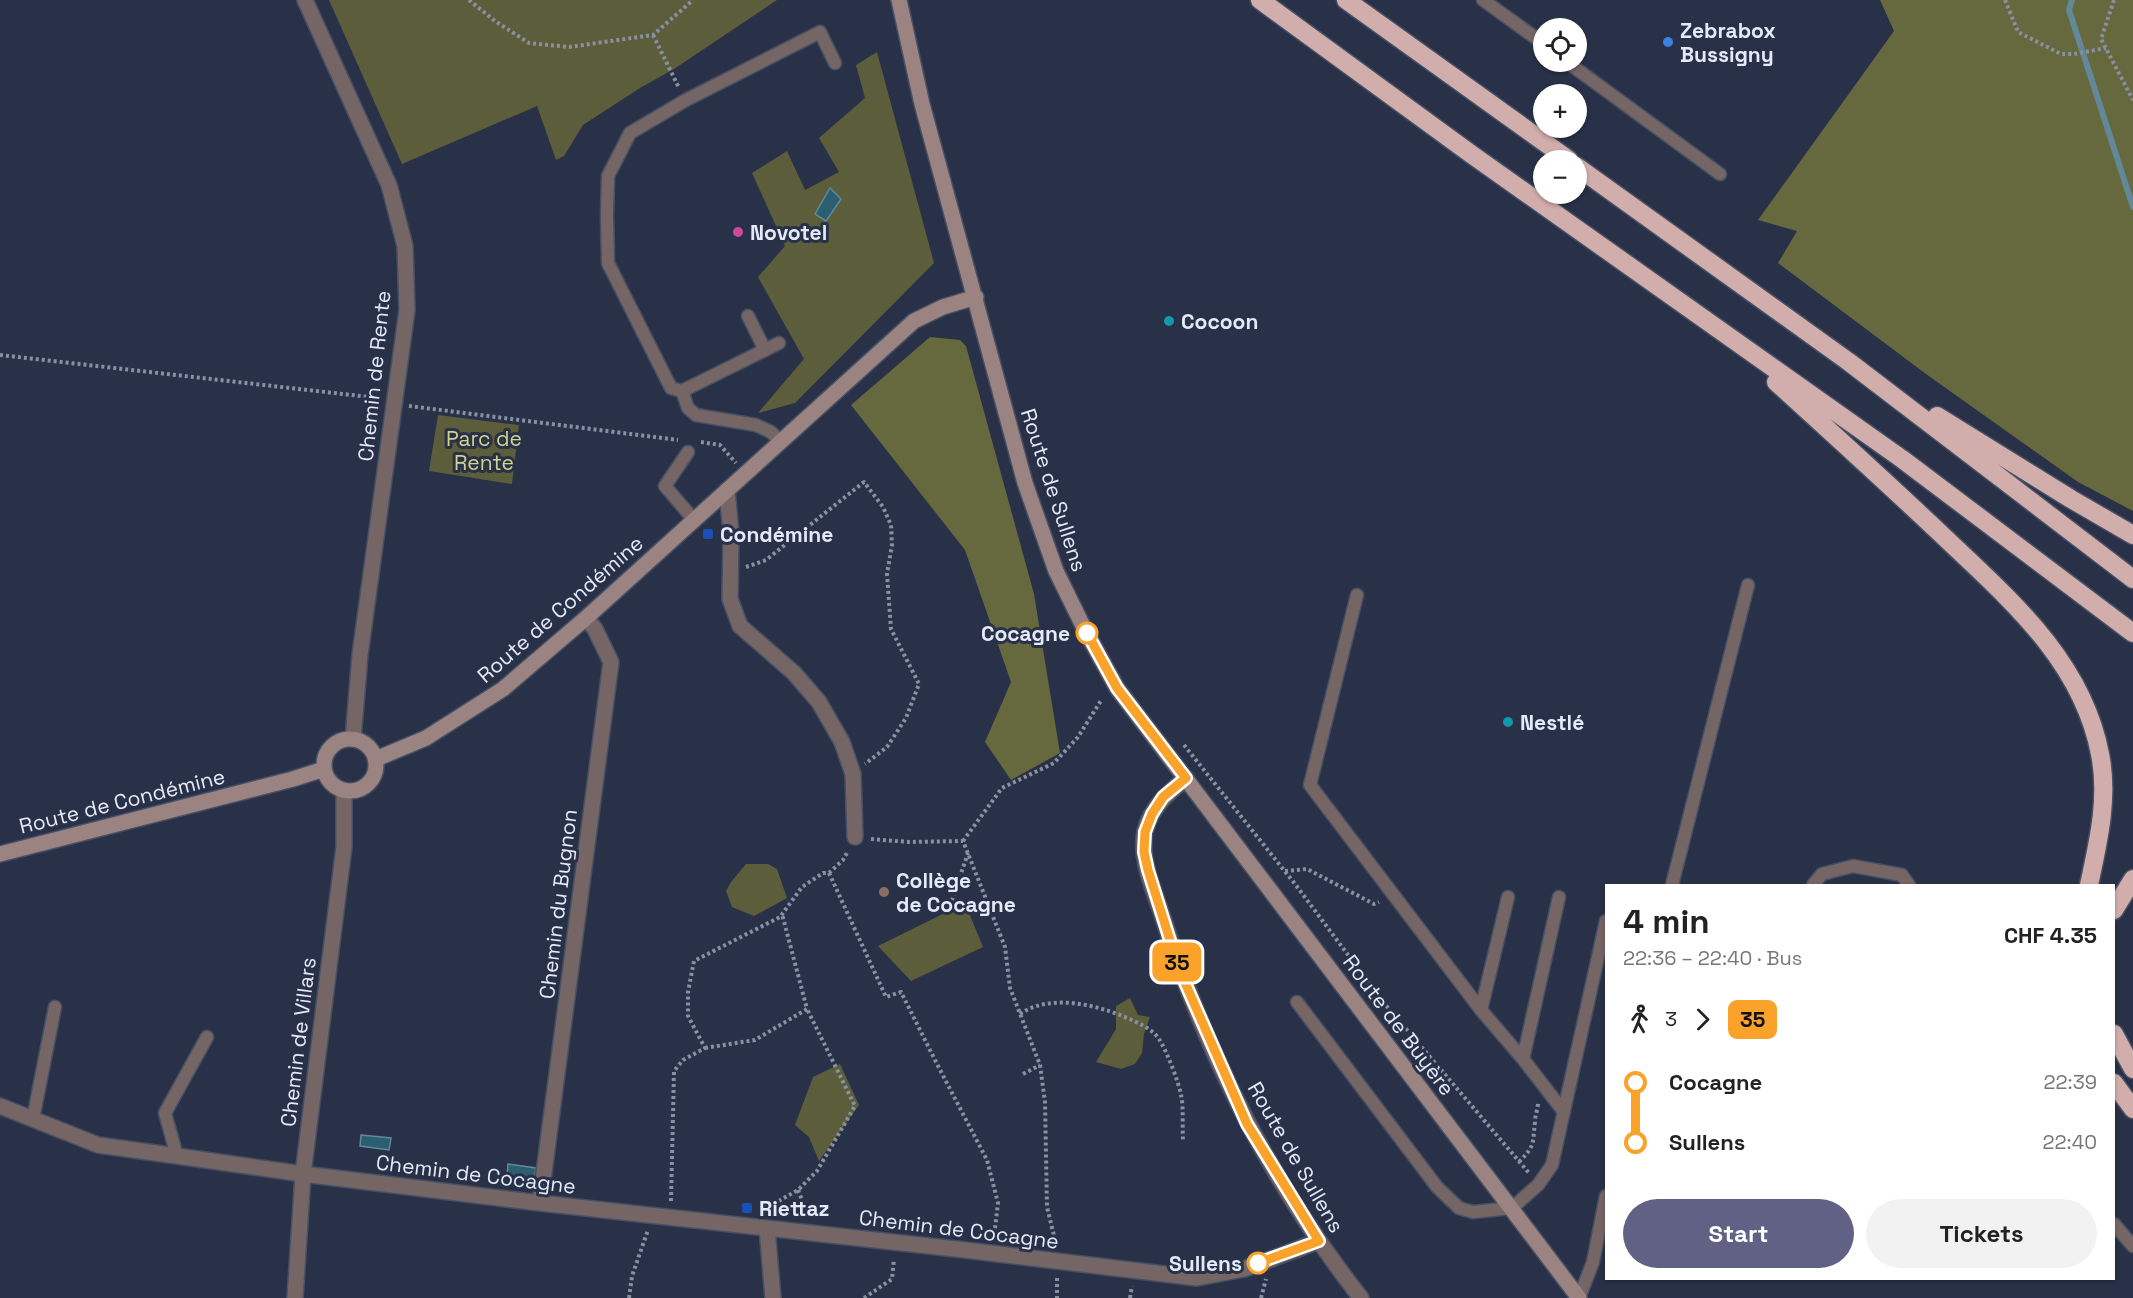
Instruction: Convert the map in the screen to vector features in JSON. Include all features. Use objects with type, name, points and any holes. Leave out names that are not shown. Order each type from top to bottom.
[{"type":"highway","points":[[1260,0],[1471,154],[1902,459],[2133,633]]},
{"type":"highway","points":[[1346,0],[1555,150]]},
{"type":"highway","points":[[1587,173],[1849,362],[2133,579]]},
{"type":"highway","points":[[1721,332],[1909,503],[2002,592],[2038,630],[2060,658],[2085,705],[2097,738],[2103,773],[2100,826],[2089,884]]},
{"type":"highway","points":[[1849,362],[2133,535]]},
{"type":"highway","points":[[2115,908],[2133,879]]},
{"type":"highway","points":[[2115,1036],[2133,1069]]},
{"type":"highway","points":[[2115,1084],[2133,1109]]},
{"type":"main road","name":"Route de Sullens","points":[[898,0],[922,104],[1025,483],[1056,571],[1117,688],[1186,778]]},
{"type":"main road","name":"Route de Condémine","points":[[376,759],[426,738],[503,689],[586,618],[914,321],[943,307],[976,297]]},
{"type":"main road","points":[[353,739],[365,743],[376,759],[374,777],[368,784],[352,791],[344,791],[330,783],[324,769],[324,759],[328,750],[343,740],[353,739]]},
{"type":"main road","name":"Route de Condémine","points":[[0,854],[294,779],[324,769]]},
{"type":"main road","name":"Route de Buyère","points":[[1186,778],[1579,1298]]},
{"type":"street","name":"Chemin de Rente","points":[[305,0],[389,185],[405,246],[407,310],[400,403],[360,655],[353,739]]},
{"type":"street","points":[[727,490],[731,533],[730,599],[740,626],[794,673],[819,702],[842,742],[853,774],[855,837]]},
{"type":"street","name":"Chemin du Bugnon","points":[[540,1203],[611,662],[595,629],[586,618]]},
{"type":"street","name":"Route de Sullens","points":[[1186,778],[1163,797],[1152,814],[1145,832],[1144,852],[1179,969],[1247,1124],[1319,1241],[1362,1298]]},
{"type":"street","name":"Chemin de Villars","points":[[295,1298],[303,1174],[344,847],[344,791]]},
{"type":"street","name":"Chemin de Cocagne","points":[[0,1106],[98,1145],[303,1174],[540,1203],[1197,1278],[1244,1269],[1319,1241]]},
{"type":"street","points":[[767,1228],[772,1298]]},
{"type":"lane","points":[[1483,0],[1533,36]]},
{"type":"lane","points":[[779,343],[682,391],[671,388],[608,263],[608,176],[630,133],[749,67],[820,32],[835,63]]},
{"type":"lane","points":[[1581,72],[1720,174]]},
{"type":"lane","points":[[748,316],[765,350]]},
{"type":"lane","points":[[682,391],[688,408],[696,415],[756,425],[771,432],[781,442]]},
{"type":"lane","points":[[686,446],[665,486],[694,520]]},
{"type":"lane","points":[[1672,884],[1748,585]]},
{"type":"lane","points":[[1358,595],[1310,785],[1481,1010],[1564,1112]]},
{"type":"lane","points":[[1814,884],[1822,874],[1853,866],[1902,875],[1908,884]]},
{"type":"lane","points":[[1481,1010],[1508,897]]},
{"type":"lane","points":[[1523,1059],[1558,897]]},
{"type":"lane","points":[[1297,1002],[1437,1187],[1459,1209],[1473,1212],[1512,1208],[1538,1185],[1552,1165],[1605,926]]},
{"type":"lane","points":[[33,1119],[55,1007]]},
{"type":"lane","points":[[177,1156],[165,1113],[207,1037]]},
{"type":"lane","points":[[1579,1298],[1593,1262],[1605,1201]]},
{"type":"lane","points":[[2115,1225],[2133,1246]]},
{"type":"path","points":[[469,0],[495,21],[529,43],[569,47],[653,34],[693,0]]},
{"type":"path","points":[[2005,0],[2018,32],[2061,54],[2106,48]]},
{"type":"path","points":[[2114,0],[2101,39],[2133,100]]},
{"type":"path","points":[[653,34],[682,92]]},
{"type":"path","points":[[0,354],[400,403],[686,446]]},
{"type":"path","points":[[697,442],[720,445],[736,463]]},
{"type":"path","points":[[729,572],[766,560],[864,482],[883,507],[891,525],[892,545],[887,574],[891,629],[919,684],[906,718],[887,747],[853,774]]},
{"type":"path","points":[[705,1048],[688,1016],[688,992],[694,961],[780,917],[802,887],[823,873],[829,873],[843,860],[855,837],[909,842],[963,841],[1002,788],[1054,763],[1078,737],[1102,699]]},
{"type":"path","points":[[1180,739],[1384,1003],[1529,1173]]},
{"type":"path","name":"Chemin de Cocagne","points":[[963,841],[1005,947],[1010,988],[1040,1065],[1045,1102],[1047,1207],[1056,1239],[1056,1249]]},
{"type":"path","points":[[948,912],[968,853]]},
{"type":"path","points":[[1284,871],[1307,869],[1374,904],[1381,901]]},
{"type":"path","name":"Chemin de Cocagne","points":[[829,873],[886,997],[901,992],[987,1160],[998,1203],[994,1242]]},
{"type":"path","points":[[763,1210],[798,1190],[817,1171],[855,1106],[807,1009],[782,913]]},
{"type":"path","points":[[1020,1014],[1028,1009],[1070,1003],[1092,1006],[1117,1014],[1152,1030],[1161,1041],[1181,1094],[1183,1140]]},
{"type":"path","points":[[671,1205],[674,1071],[683,1060],[705,1048],[755,1040],[807,1009]]},
{"type":"path","points":[[1023,1074],[1040,1065]]},
{"type":"path","points":[[798,1190],[811,1220]]},
{"type":"path","points":[[629,1298],[632,1276],[649,1226]]},
{"type":"path","points":[[864,1298],[879,1290],[892,1279],[894,1255]]},
{"type":"path","points":[[1056,1274],[1057,1298]]},
{"type":"path","points":[[1261,1298],[1266,1279]]},
{"type":"path","points":[[1130,1298],[1132,1283]]},
{"type":"green space","points":[[329,0],[777,0],[674,69],[583,125],[564,156],[556,160],[537,106],[402,164]]},
{"type":"green space","points":[[1880,0],[2133,0],[2133,511],[2078,482],[1926,374],[1778,263],[1797,231],[1758,220],[1894,31]]},
{"type":"green space","points":[[877,52],[934,263],[795,403],[758,413],[804,359],[758,277],[785,246],[752,173],[787,151],[805,190],[839,172],[819,138],[865,98],[856,65]]},
{"type":"green space","points":[[930,337],[960,340],[966,346],[1034,594],[1060,753],[1011,780],[985,742],[1011,682],[965,550],[851,405]]},
{"type":"green space","name":"Parc de Rente","points":[[438,415],[519,425],[512,484],[429,471]]},
{"type":"green space","points":[[746,864],[768,864],[777,869],[787,898],[754,916],[732,907],[726,891]]},
{"type":"green space","points":[[965,903],[983,947],[911,981],[878,946]]},
{"type":"green space","points":[[1130,998],[1138,1015],[1150,1017],[1144,1034],[1142,1053],[1135,1064],[1121,1069],[1096,1062],[1116,1029],[1116,1006]]},
{"type":"green space","points":[[840,1064],[859,1105],[819,1161],[809,1137],[795,1125],[813,1077]]},
{"type":"water","points":[[830,188],[841,199],[826,221],[815,214]]},
{"type":"water","points":[[361,1135],[391,1138],[389,1150],[360,1146]]},
{"type":"water","points":[[508,1164],[536,1168],[534,1180],[507,1176]]},
{"type":"waterway","points":[[2072,0],[2069,10],[2133,207]]},
{"type":"bus line","name":"35","points":[[1087,633],[1117,688],[1186,778],[1163,797],[1152,814],[1145,832],[1144,852],[1148,870],[1179,969],[1228,1083],[1247,1124],[1319,1241],[1258,1263]]},
{"type":"place","name":"Zebrabox Bussigny","points":[[1668,42]]},
{"type":"place","name":"Novotel","points":[[738,232]]},
{"type":"place","name":"Cocoon","points":[[1169,321]]},
{"type":"place","name":"Condémine","points":[[708,534]]},
{"type":"place","name":"Cocagne","points":[[1087,633]]},
{"type":"place","name":"Nestlé","points":[[1508,722]]},
{"type":"place","name":"Collège de Cocagne","points":[[884,892]]},
{"type":"place","name":"Riettaz","points":[[747,1208]]},
{"type":"place","name":"Sullens","points":[[1258,1263]]}]
